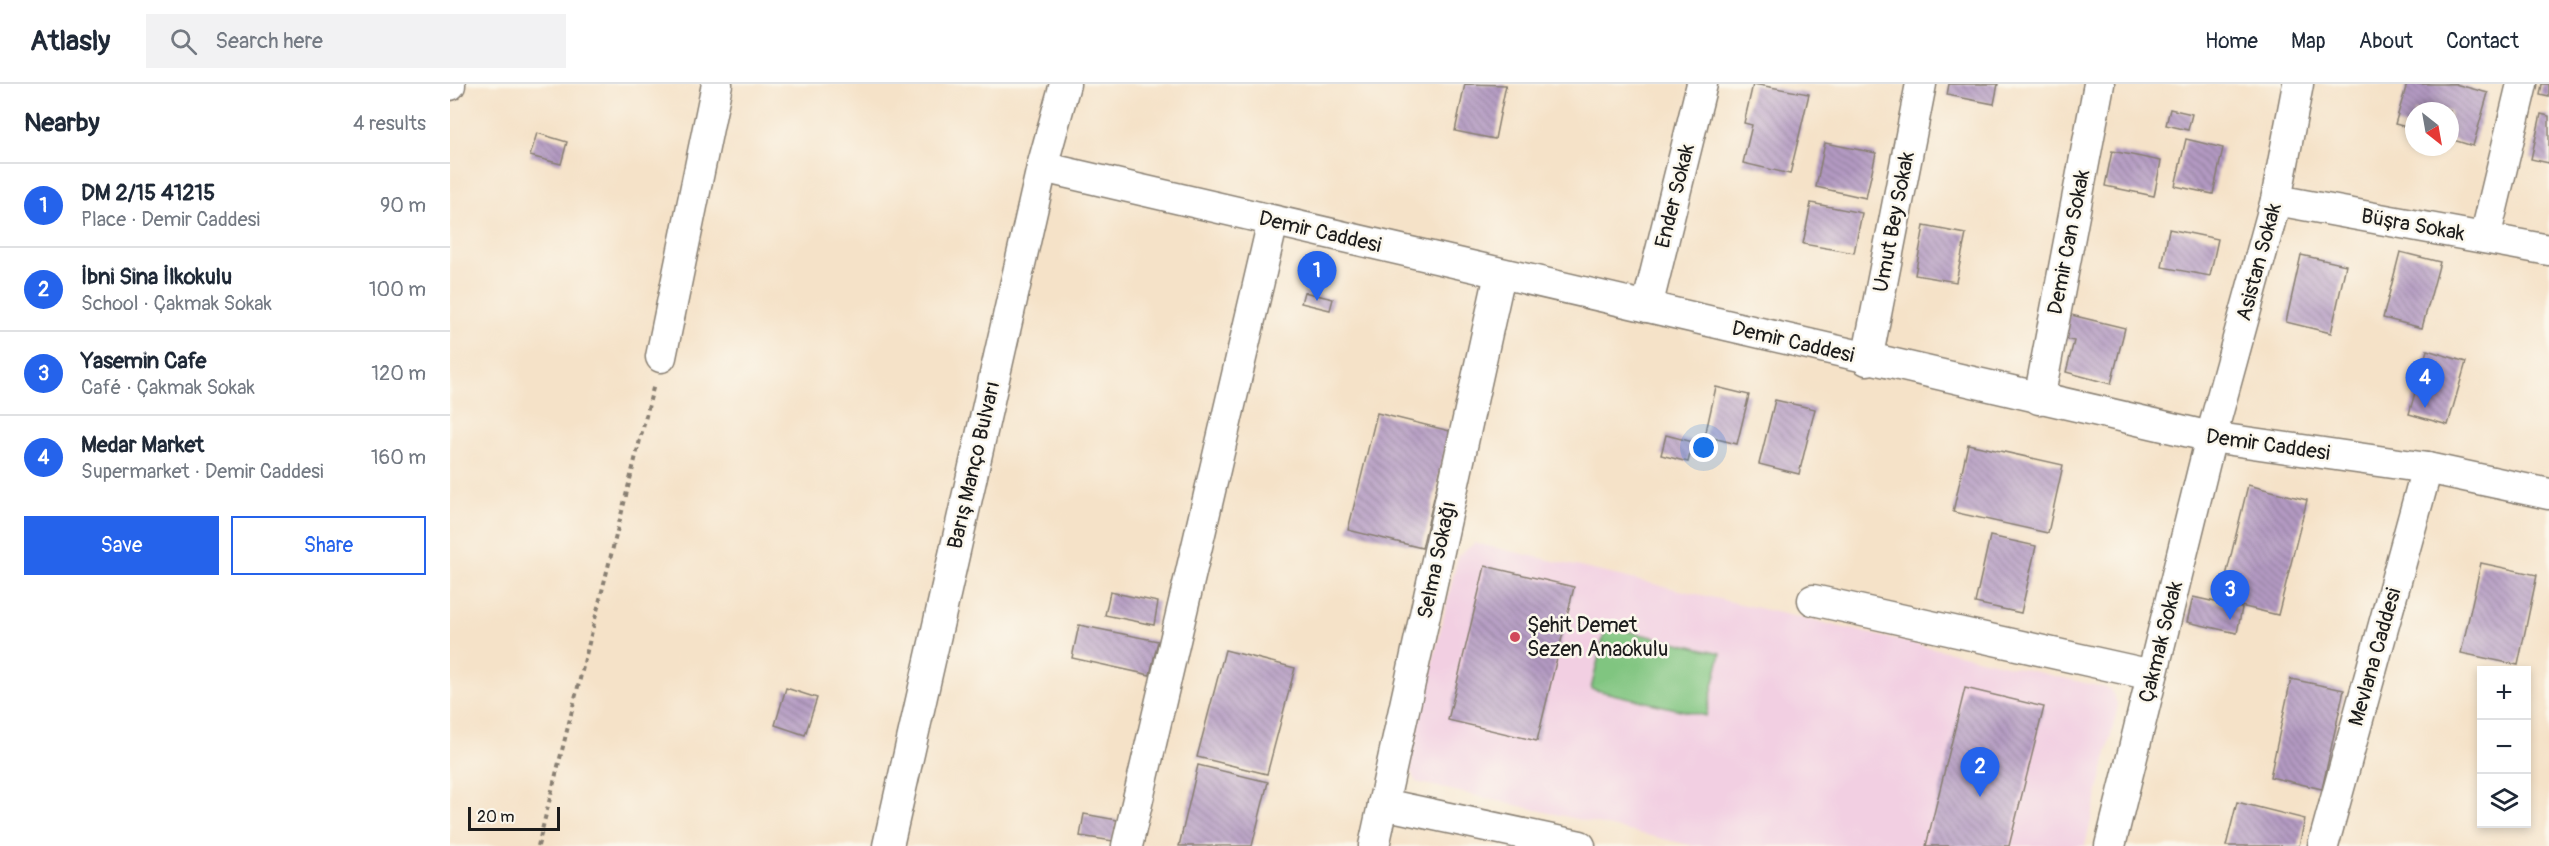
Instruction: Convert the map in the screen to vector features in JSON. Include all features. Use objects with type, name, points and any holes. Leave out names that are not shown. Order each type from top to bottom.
[{"type":"street","points":[[661,357],[717,84]]},
{"type":"street","name":"Barış Manço Bulvarı","points":[[888,846],[1042,167],[1065,84]]},
{"type":"street","name":"Ender Sokak","points":[[1647,307],[1700,84]]},
{"type":"street","name":"Umut Bey Sokak","points":[[1867,360],[1921,84]]},
{"type":"street","name":"Demir Can Sokak","points":[[2039,399],[2099,84]]},
{"type":"street","name":"Asistan Sokak","points":[[2211,437],[2276,200],[2298,84]]},
{"type":"street","points":[[2485,238],[2522,84]]},
{"type":"street","name":"Demir Caddesi","points":[[1042,167],[1867,360],[2211,437],[2427,468],[2549,494]]},
{"type":"street","name":"Büşra Sokak","points":[[2276,200],[2549,250]]},
{"type":"street","points":[[1127,846],[1273,221]]},
{"type":"street","name":"Selma Sokağı","points":[[1374,846],[1500,274]]},
{"type":"street","name":"Çakmak Sokak","points":[[2110,846],[2211,437]]},
{"type":"street","name":"Mevlana Caddesi","points":[[2323,846],[2427,468]]},
{"type":"street","points":[[1813,600],[2152,675]]},
{"type":"street","points":[[1383,804],[1580,846]]},
{"type":"path","points":[[538,846],[661,357]]},
{"type":"shaded area","points":[[1475,543],[2111,689],[2118,706],[2085,846],[1694,846],[1416,782],[1408,766],[1458,556]]},
{"type":"green space","points":[[1606,626],[1721,653],[1706,716],[1591,689]]},
{"type":"building","points":[[1465,84],[1506,85],[1495,139],[1455,131]]},
{"type":"building","points":[[1753,84],[1809,94],[1790,174],[1743,163],[1752,125],[1744,123]]},
{"type":"building","points":[[1949,84],[1998,84],[1994,104],[1947,95]]},
{"type":"building","points":[[2407,84],[2455,84],[2488,93],[2473,146],[2459,142],[2459,102],[2405,102],[2405,127],[2395,124]]},
{"type":"building","points":[[2542,84],[2549,84],[2549,97],[2540,95]]},
{"type":"building","points":[[2170,109],[2192,114],[2188,130],[2166,125]]},
{"type":"building","points":[[2541,114],[2549,116],[2549,163],[2531,159]]},
{"type":"building","points":[[537,133],[567,142],[561,164],[530,156]]},
{"type":"building","points":[[2186,139],[2223,148],[2213,194],[2175,186]]},
{"type":"building","points":[[1825,143],[1876,153],[1866,198],[1816,187]]},
{"type":"building","points":[[2112,151],[2161,161],[2154,196],[2105,186]]},
{"type":"building","points":[[1811,203],[1862,213],[1854,253],[1803,244]]},
{"type":"building","points":[[1924,226],[1966,234],[1956,282],[1915,275]]},
{"type":"building","points":[[2169,229],[2218,239],[2210,276],[2162,267]]},
{"type":"building","points":[[2400,252],[2440,262],[2422,328],[2383,318]]},
{"type":"building","points":[[2301,255],[2346,265],[2331,333],[2286,322]]},
{"type":"building","points":[[1304,292],[1333,299],[1330,310],[1301,303]]},
{"type":"building","points":[[2067,314],[2125,328],[2111,384],[2066,372],[2074,341],[2061,338]]},
{"type":"building","points":[[2427,350],[2466,362],[2448,425],[2409,414]]},
{"type":"building","points":[[1716,387],[1749,395],[1737,444],[1705,436]]},
{"type":"building","points":[[1775,400],[1815,409],[1799,474],[1759,464]]},
{"type":"building","points":[[1377,413],[1450,431],[1422,548],[1348,530]]},
{"type":"building","points":[[1666,435],[1693,442],[1688,462],[1661,455]]},
{"type":"building","points":[[1968,444],[2063,465],[2048,533],[1953,512]]},
{"type":"building","points":[[2248,485],[2307,500],[2278,615],[2220,601]]},
{"type":"building","points":[[1990,536],[2036,546],[2021,613],[1975,603]]},
{"type":"building","points":[[2481,563],[2537,575],[2518,665],[2461,653]]},
{"type":"building","name":"Şehit Demet Sezen Anaokulu","points":[[1485,566],[1574,587],[1537,741],[1448,720]]},
{"type":"building","points":[[1110,592],[1158,602],[1154,625],[1105,615]]},
{"type":"building","points":[[2193,597],[2242,608],[2237,633],[2187,622]]},
{"type":"building","points":[[1079,625],[1158,641],[1150,675],[1072,658]]},
{"type":"building","points":[[1225,650],[1295,668],[1267,774],[1197,757]]},
{"type":"building","points":[[2291,679],[2344,690],[2322,789],[2270,777]]},
{"type":"building","points":[[786,688],[817,698],[805,735],[775,725]]},
{"type":"building","points":[[1965,688],[2044,707],[2009,846],[1926,846]]},
{"type":"building","points":[[1198,765],[1268,782],[1252,846],[1179,846]]},
{"type":"building","points":[[2237,802],[2305,819],[2299,846],[2226,846]]},
{"type":"building","points":[[1084,814],[1117,820],[1113,841],[1080,836]]},
{"type":"place","name":"DM 2/15 41215","points":[[1317,301]]},
{"type":"place","name":"Medar Market","points":[[2425,408]]},
{"type":"place","name":"Yasemin Cafe","points":[[2230,620]]},
{"type":"place","name":"Şehit Demet Sezen Anaokulu","points":[[1515,637]]},
{"type":"place","name":"İbni Sina İlkokulu","points":[[1980,797]]}]
